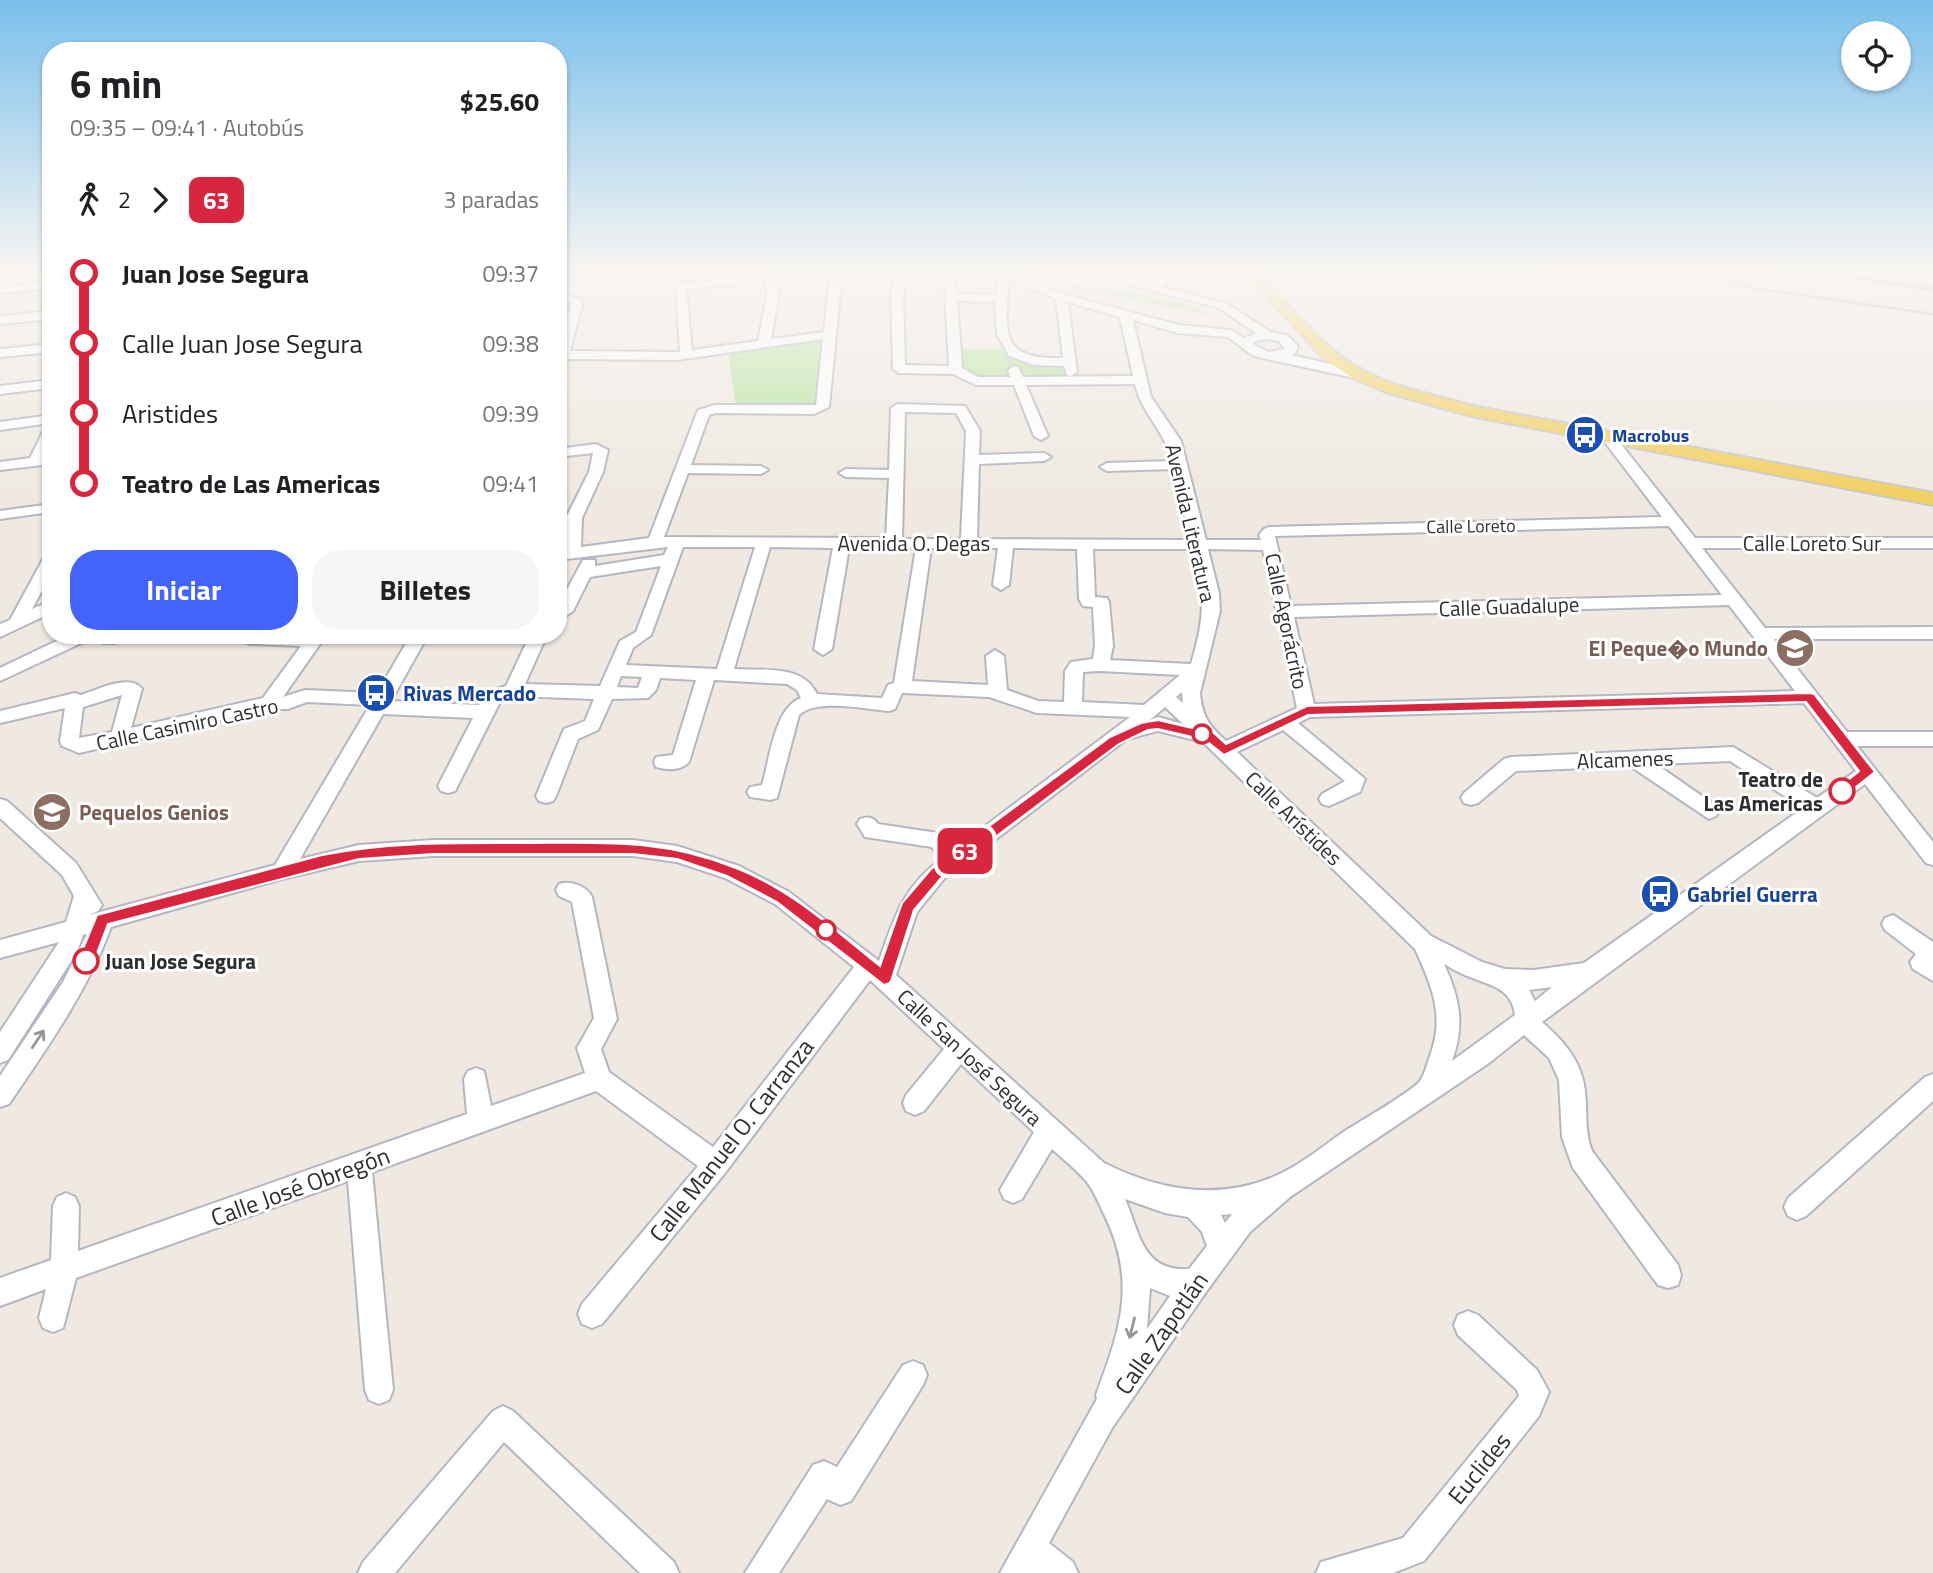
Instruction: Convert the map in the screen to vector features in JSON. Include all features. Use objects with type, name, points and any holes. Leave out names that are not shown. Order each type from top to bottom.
[{"type":"main road","points":[[1322,347],[1359,375],[1432,401],[1933,499]]},
{"type":"street","points":[[685,347],[686,355]]},
{"type":"street","points":[[567,355],[686,355],[732,347]]},
{"type":"street","points":[[655,542],[704,413],[709,410],[819,410],[827,347]]},
{"type":"street","points":[[899,347],[900,369],[956,370],[976,381],[1141,380]]},
{"type":"street","points":[[954,347],[956,370]]},
{"type":"street","points":[[1009,347],[1019,358],[1038,362],[1068,362]]},
{"type":"street","points":[[1067,347],[1073,380]]},
{"type":"street","name":"Avenida Literatura","points":[[1133,347],[1144,397],[1174,441],[1211,593],[1212,611],[1191,693],[1192,706],[1211,738]]},
{"type":"street","points":[[1250,348],[1259,354],[1279,356],[1359,375]]},
{"type":"street","points":[[1279,356],[1288,353],[1292,348],[1359,375]]},
{"type":"street","points":[[0,353],[42,349]]},
{"type":"street","points":[[1019,358],[1013,368],[1041,436]]},
{"type":"street","points":[[0,390],[42,385]]},
{"type":"street","points":[[894,543],[898,408],[960,409],[973,431],[969,543]]},
{"type":"street","points":[[0,426],[42,420]]},
{"type":"street","points":[[1608,437],[1933,857]]},
{"type":"street","points":[[35,462],[42,448]]},
{"type":"street","points":[[567,452],[596,448],[601,450],[596,472],[574,518],[567,550]]},
{"type":"street","points":[[972,460],[1044,457]]},
{"type":"street","points":[[0,466],[42,461]]},
{"type":"street","points":[[1107,467],[1180,466]]},
{"type":"street","points":[[681,469],[761,470]]},
{"type":"street","points":[[846,473],[896,474]]},
{"type":"street","points":[[0,515],[42,509]]},
{"type":"street","name":"Calle Loreto","points":[[1270,538],[1673,521]]},
{"type":"street","name":"Avenida O. Degas","points":[[567,554],[655,542],[674,551],[764,543],[1198,544],[1270,538]]},
{"type":"street","name":"Calle Agorácrito","points":[[1270,538],[1307,711]]},
{"type":"street","points":[[663,762],[678,762],[682,757],[764,543]]},
{"type":"street","points":[[823,649],[842,543]]},
{"type":"street","points":[[895,694],[924,543]]},
{"type":"street","points":[[1001,585],[1006,543]]},
{"type":"street","name":"Calle Loreto Sur","points":[[1690,543],[1933,543]]},
{"type":"street","points":[[1085,544],[1087,599],[1089,602],[1101,602],[1102,607],[1104,646],[1100,664]]},
{"type":"street","points":[[567,608],[594,550]]},
{"type":"street","points":[[584,573],[674,551]]},
{"type":"street","points":[[546,796],[571,734],[592,724],[626,645],[643,635],[674,551]]},
{"type":"street","points":[[8,627],[42,573]]},
{"type":"street","name":"Calle Guadalupe","points":[[1285,612],[1734,600]]},
{"type":"street","points":[[8,627],[42,610]]},
{"type":"street","points":[[1761,634],[1933,633]]},
{"type":"street","points":[[0,675],[66,644]]},
{"type":"street","points":[[269,703],[312,644]]},
{"type":"street","points":[[282,870],[416,644]]},
{"type":"street","points":[[448,786],[484,712],[504,693],[534,644]]},
{"type":"street","points":[[995,656],[998,694]]},
{"type":"street","points":[[1073,709],[1074,671],[1077,666],[1100,664],[1197,670]]},
{"type":"street","points":[[615,670],[790,678],[804,686],[811,699]]},
{"type":"street","points":[[877,971],[908,908],[921,890],[954,859],[1114,740],[1197,670]]},
{"type":"street","points":[[504,693],[642,694],[647,690],[653,671]]},
{"type":"street","points":[[0,718],[75,699],[74,703],[130,687],[132,690],[120,735]]},
{"type":"street","points":[[757,792],[770,793],[794,707],[811,699],[990,691],[1037,707],[1147,711]]},
{"type":"street","name":"Calle Casimiro Castro","points":[[74,703],[69,741],[79,746],[269,703],[288,703],[305,696],[484,712]]},
{"type":"street","name":"Calle Arístides","points":[[1164,696],[1423,943],[1476,970]]},
{"type":"street","points":[[1114,740],[1146,726],[1158,724],[1211,738],[1285,722],[1307,711],[1810,697]]},
{"type":"street","points":[[1285,722],[1355,779],[1353,787],[1329,799]]},
{"type":"street","points":[[1842,739],[1933,739]]},
{"type":"street","name":"Alcamenes","points":[[1471,799],[1510,764],[1733,754],[1818,808]]},
{"type":"street","points":[[1634,759],[1709,811]]},
{"type":"street","points":[[1196,1282],[1174,1284],[1152,1276],[1131,1247],[1132,1213],[1148,1201],[1159,1199],[1194,1204],[1239,1201],[1281,1188],[1481,1055],[1588,972],[1868,772]]},
{"type":"street","points":[[0,806],[69,869],[103,919],[75,984],[0,1096]]},
{"type":"street","points":[[867,824],[872,831],[907,834],[938,841],[954,859]]},
{"type":"street","name":"Calle San José Segura","points":[[0,949],[282,870],[359,853],[433,848],[633,848],[677,854],[732,872],[782,898],[877,971],[1095,1172],[1126,1188],[1159,1199]]},
{"type":"street","points":[[566,890],[582,897],[606,1019],[589,1048],[599,1079],[716,1164]]},
{"type":"street","points":[[0,1052],[69,945],[85,896]]},
{"type":"street","points":[[1893,924],[1928,951],[1928,960],[1921,962],[1933,971]]},
{"type":"street","name":"Calle Arístides","points":[[1423,943],[1448,994]]},
{"type":"street","points":[[1428,1089],[1450,1037],[1448,994],[1457,976],[1476,970],[1505,979],[1534,979],[1588,972]]},
{"type":"street","name":"Calle Manuel O. Carranza","points":[[592,1314],[877,971]]},
{"type":"street","points":[[1505,979],[1524,1000],[1526,1022]]},
{"type":"street","points":[[1526,1022],[1557,1050],[1571,1080],[1574,1137],[1582,1159],[1668,1275]]},
{"type":"street","points":[[1450,1037],[1464,1049],[1481,1055]]},
{"type":"street","points":[[915,1103],[960,1047]]},
{"type":"street","points":[[477,1079],[480,1122]]},
{"type":"street","name":"Calle José Obregón","points":[[0,1292],[599,1079]]},
{"type":"street","points":[[1797,1207],[1933,1085]]},
{"type":"street","points":[[1013,1189],[1049,1130]]},
{"type":"street","points":[[359,1165],[379,1390]]},
{"type":"street","name":"Calle San José Segura","points":[[1095,1172],[1113,1201],[1131,1247]]},
{"type":"street","name":"Calle Zapotlán","points":[[1023,1560],[1102,1418],[1196,1282],[1241,1223],[1281,1188]]},
{"type":"street","points":[[1194,1204],[1212,1224],[1221,1250]]},
{"type":"street","points":[[53,1318],[64,1270],[66,1206]]},
{"type":"street","name":"Calle Zapotlán","points":[[1102,1418],[1134,1324],[1138,1286],[1131,1247]]},
{"type":"street","name":"Euclides","points":[[1332,1573],[1371,1565],[1413,1550],[1529,1406],[1535,1392],[1527,1380],[1468,1325]]},
{"type":"street","points":[[761,1573],[824,1476],[840,1490],[913,1375]]},
{"type":"street","points":[[374,1573],[503,1421],[663,1573]]},
{"type":"street","points":[[1023,1560],[1062,1573]]},
{"type":"green space","points":[[766,347],[820,347],[816,408],[736,407],[728,352]]},
{"type":"green space","points":[[956,349],[1001,349],[1012,360],[1065,364],[1070,378],[978,380],[959,370]]},
{"type":"bus line","name":"63","points":[[86,961],[103,919],[282,870],[359,853],[433,848],[633,848],[677,854],[732,872],[782,898],[884,978],[908,908],[937,873],[1114,740],[1146,726],[1158,724],[1209,736],[1224,750],[1307,711],[1810,697],[1868,772],[1842,791]]},
{"type":"place","name":"Macrobus","points":[[1585,435]]},
{"type":"place","name":"El Peque�o Mundo","points":[[1795,648]]},
{"type":"place","name":"Rivas Mercado","points":[[376,693]]},
{"type":"place","name":"Teatro de Las Americas","points":[[1842,791]]},
{"type":"place","name":"Pequelos Genios","points":[[52,812]]},
{"type":"place","name":"Gabriel Guerra","points":[[1660,894]]},
{"type":"place","name":"Juan Jose Segura","points":[[86,961]]}]
